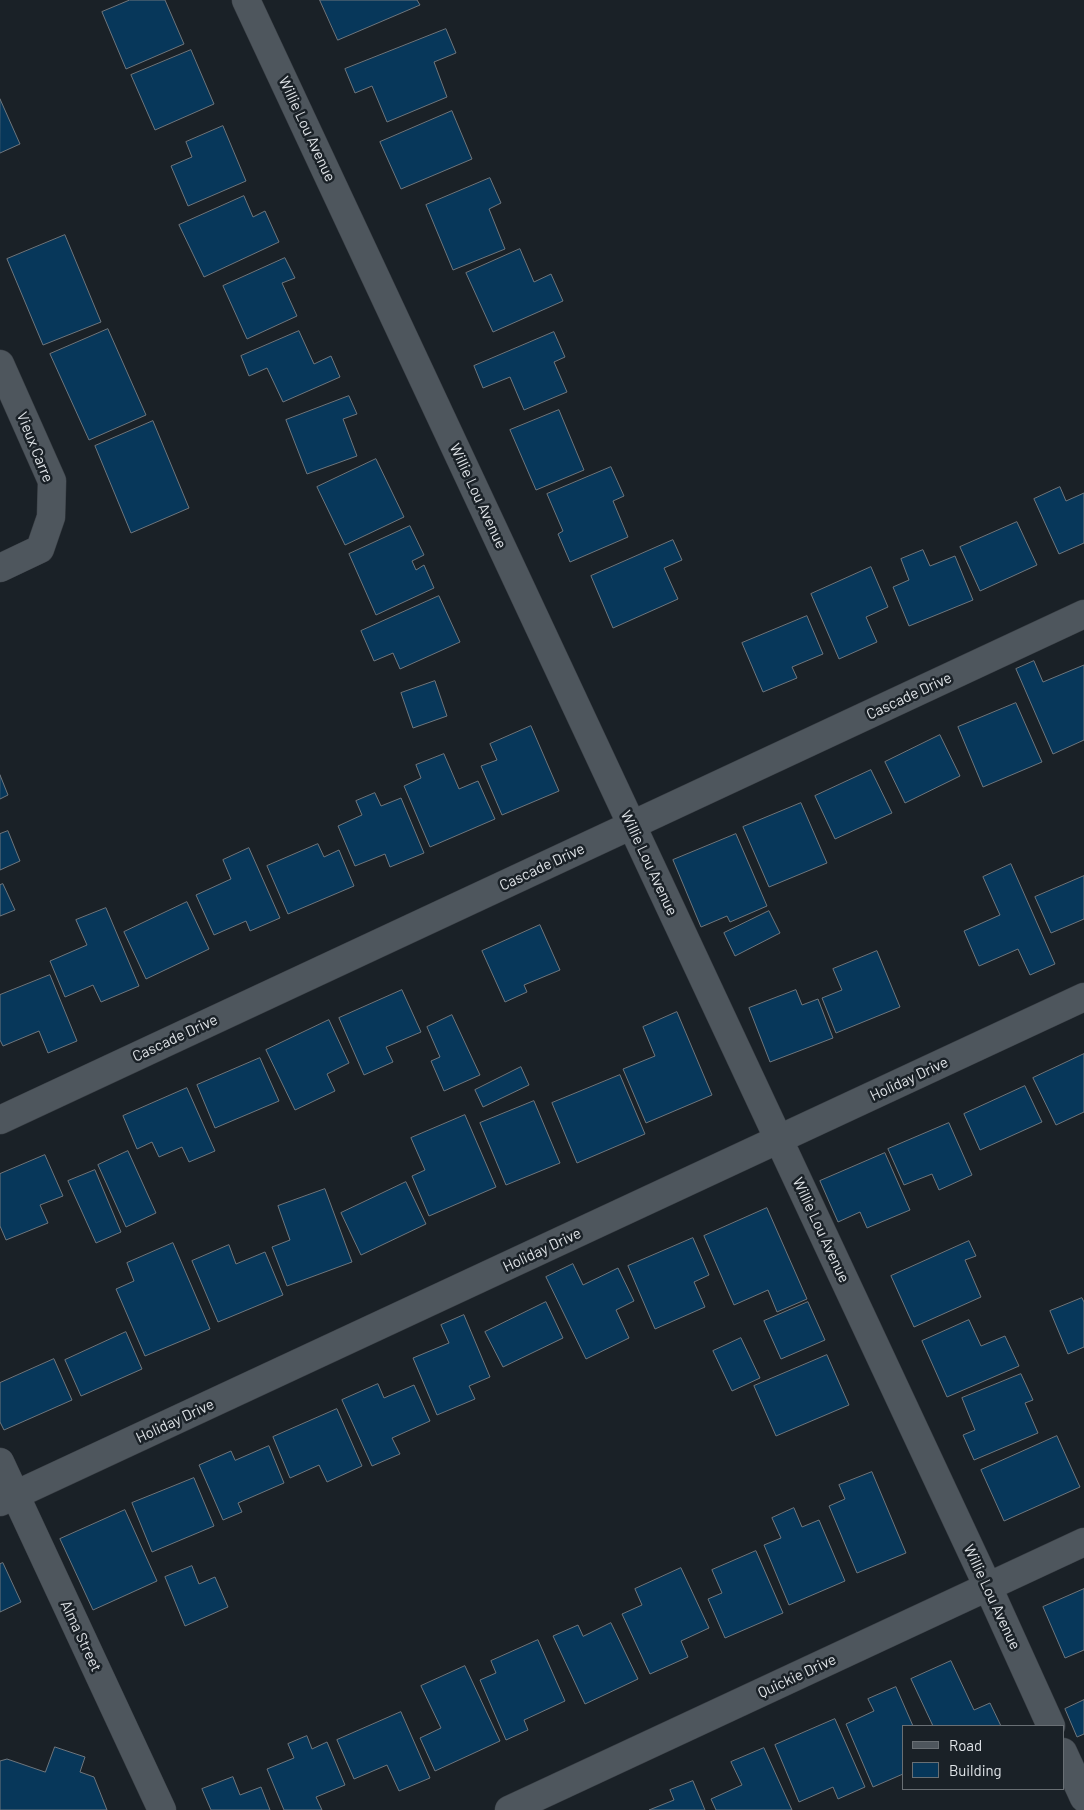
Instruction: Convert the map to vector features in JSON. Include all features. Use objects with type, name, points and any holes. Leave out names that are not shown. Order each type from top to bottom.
[{"type":"street","name":"Willie Lou Avenue","points":[[246,0],[988,1587],[1051,1725]]},
{"type":"street","name":"Vieux Carre","points":[[0,364],[52,481],[51,517],[40,549],[0,568]]},
{"type":"street","name":"Cascade Drive","points":[[0,1120],[1084,614]]},
{"type":"street","name":"Holiday Drive","points":[[8,1499],[1084,997]]},
{"type":"street","name":"Alma Street","points":[[0,1462],[8,1499],[162,1810]]},
{"type":"street","name":"Quickie Drive","points":[[509,1810],[1084,1542]]},
{"type":"street","points":[[1064,1754],[1084,1798]]},
{"type":"building","points":[[130,0],[165,0],[184,44],[126,69],[102,12]]},
{"type":"building","points":[[320,0],[417,0],[420,5],[338,40]]},
{"type":"building","points":[[446,29],[456,53],[434,62],[447,97],[387,122],[372,86],[355,93],[345,69]]},
{"type":"building","points":[[191,50],[214,104],[155,130],[131,75]]},
{"type":"building","points":[[0,99],[20,144],[0,153]]},
{"type":"building","points":[[452,111],[472,159],[401,189],[380,142]]},
{"type":"building","points":[[223,126],[246,181],[188,206],[171,166],[192,157],[186,142]]},
{"type":"building","points":[[490,178],[501,203],[489,209],[505,249],[453,270],[426,205]]},
{"type":"building","points":[[244,196],[253,217],[265,211],[279,242],[204,277],[179,225]]},
{"type":"building","points":[[65,235],[101,322],[43,345],[7,259]]},
{"type":"building","points":[[520,249],[534,282],[551,274],[563,301],[493,332],[466,273]]},
{"type":"building","points":[[285,258],[295,278],[282,283],[297,316],[247,339],[223,286]]},
{"type":"building","points":[[108,329],[146,415],[89,440],[50,354]]},
{"type":"building","points":[[299,331],[314,364],[331,356],[340,377],[283,402],[267,368],[249,376],[241,356]]},
{"type":"building","points":[[554,332],[565,357],[554,362],[567,392],[524,410],[510,377],[483,388],[474,366]]},
{"type":"building","points":[[349,396],[357,414],[343,419],[357,456],[307,474],[286,420]]},
{"type":"building","points":[[559,410],[584,470],[536,490],[510,430]]},
{"type":"building","points":[[153,421],[189,508],[131,533],[95,446]]},
{"type":"building","points":[[376,459],[404,517],[345,545],[317,487]]},
{"type":"building","points":[[611,467],[624,496],[613,501],[628,537],[570,562],[558,534],[563,531],[547,494]]},
{"type":"building","points":[[1060,487],[1066,501],[1084,493],[1084,543],[1059,554],[1034,499]]},
{"type":"building","points":[[1017,522],[1037,565],[980,591],[960,547]]},
{"type":"building","points":[[410,526],[424,555],[412,561],[416,570],[424,565],[434,588],[376,615],[349,554]]},
{"type":"building","points":[[673,540],[682,560],[664,568],[678,599],[613,628],[591,576]]},
{"type":"building","points":[[923,550],[930,566],[955,556],[973,600],[909,626],[893,587],[909,580],[901,559]]},
{"type":"building","points":[[871,567],[888,607],[866,617],[877,642],[839,659],[811,594]]},
{"type":"building","points":[[439,596],[460,642],[400,669],[393,653],[374,661],[361,631]]},
{"type":"building","points":[[807,616],[823,654],[792,667],[797,678],[763,692],[742,643]]},
{"type":"building","points":[[1034,661],[1043,682],[1084,665],[1084,740],[1053,754],[1016,669]]},
{"type":"building","points":[[435,681],[447,716],[413,728],[401,693]]},
{"type":"building","points":[[1016,703],[1042,762],[983,787],[958,727]]},
{"type":"building","points":[[531,726],[559,791],[502,815],[481,766],[497,760],[490,744]]},
{"type":"building","points":[[940,735],[960,776],[905,803],[885,762]]},
{"type":"building","points":[[444,754],[459,789],[478,781],[495,819],[430,847],[404,786],[421,778],[416,765]]},
{"type":"building","points":[[871,770],[892,813],[835,839],[815,796]]},
{"type":"building","points":[[0,775],[8,795],[0,799]]},
{"type":"building","points":[[375,793],[381,806],[401,798],[424,853],[390,867],[385,854],[355,866],[338,826],[362,815],[356,801]]},
{"type":"building","points":[[801,803],[827,863],[769,887],[743,827]]},
{"type":"building","points":[[8,831],[20,861],[0,870],[0,834]]},
{"type":"building","points":[[736,834],[767,906],[730,922],[727,916],[701,927],[673,860]]},
{"type":"building","points":[[318,844],[324,857],[339,850],[354,886],[288,914],[267,866]]},
{"type":"building","points":[[249,848],[280,918],[250,931],[246,921],[214,935],[196,895],[231,879],[223,860]]},
{"type":"building","points":[[1011,864],[1055,964],[1030,975],[1018,949],[979,966],[964,931],[1000,915],[983,877]]},
{"type":"building","points":[[1084,876],[1084,919],[1051,933],[1035,897]]},
{"type":"building","points":[[3,884],[15,910],[0,916],[0,885]]},
{"type":"building","points":[[187,902],[209,949],[146,979],[124,932]]},
{"type":"building","points":[[106,908],[139,986],[101,1002],[93,985],[65,997],[50,961],[87,945],[76,920]]},
{"type":"building","points":[[769,911],[780,933],[735,956],[724,933]]},
{"type":"building","points":[[540,925],[560,970],[524,985],[527,992],[505,1002],[482,951]]},
{"type":"building","points":[[877,951],[900,1007],[836,1033],[822,998],[842,990],[833,969]]},
{"type":"building","points":[[50,975],[77,1041],[48,1053],[39,1031],[3,1046],[0,1040],[0,995]]},
{"type":"building","points":[[402,990],[421,1032],[386,1047],[393,1062],[364,1075],[339,1018]]},
{"type":"building","points":[[796,990],[802,1005],[818,999],[833,1038],[770,1062],[749,1008]]},
{"type":"building","points":[[677,1012],[712,1095],[646,1123],[623,1069],[655,1056],[643,1027]]},
{"type":"building","points":[[452,1015],[480,1075],[444,1091],[431,1061],[440,1057],[427,1027]]},
{"type":"building","points":[[329,1020],[349,1063],[327,1074],[335,1091],[295,1110],[266,1050]]},
{"type":"building","points":[[1084,1054],[1084,1112],[1056,1125],[1033,1078]]},
{"type":"building","points":[[260,1058],[279,1101],[215,1128],[197,1085]]},
{"type":"building","points":[[521,1067],[529,1085],[483,1107],[475,1090]]},
{"type":"building","points":[[620,1075],[645,1134],[577,1163],[552,1103]]},
{"type":"building","points":[[1025,1086],[1042,1122],[980,1150],[964,1114]]},
{"type":"building","points":[[187,1088],[215,1151],[189,1162],[182,1147],[159,1157],[152,1142],[137,1149],[123,1116]]},
{"type":"building","points":[[534,1101],[560,1163],[506,1185],[480,1123]]},
{"type":"building","points":[[465,1115],[496,1187],[429,1216],[412,1176],[425,1170],[411,1138]]},
{"type":"building","points":[[949,1123],[972,1175],[939,1190],[932,1174],[904,1185],[888,1149]]},
{"type":"building","points":[[128,1151],[156,1213],[126,1227],[98,1165]]},
{"type":"building","points":[[885,1153],[910,1210],[867,1228],[860,1212],[838,1222],[820,1181]]},
{"type":"building","points":[[45,1155],[63,1196],[40,1205],[48,1223],[6,1240],[0,1226],[0,1174]]},
{"type":"building","points":[[95,1170],[121,1232],[96,1243],[68,1181]]},
{"type":"building","points":[[406,1182],[426,1224],[361,1255],[341,1213]]},
{"type":"building","points":[[325,1189],[352,1262],[287,1286],[272,1247],[290,1240],[278,1206]]},
{"type":"building","points":[[767,1208],[807,1299],[777,1312],[768,1290],[734,1305],[704,1236]]},
{"type":"building","points":[[693,1238],[709,1275],[694,1282],[705,1307],[655,1329],[628,1266]]},
{"type":"building","points":[[969,1241],[976,1256],[965,1260],[981,1297],[914,1327],[891,1276]]},
{"type":"building","points":[[173,1243],[210,1329],[145,1356],[116,1289],[134,1281],[127,1263]]},
{"type":"building","points":[[229,1245],[236,1264],[265,1252],[283,1295],[218,1322],[192,1261]]},
{"type":"building","points":[[573,1264],[583,1285],[618,1268],[634,1301],[616,1310],[629,1338],[586,1359],[546,1277]]},
{"type":"building","points":[[1082,1298],[1084,1302],[1084,1347],[1068,1354],[1050,1311]]},
{"type":"building","points":[[546,1302],[563,1338],[503,1367],[485,1332]]},
{"type":"building","points":[[808,1302],[825,1340],[781,1359],[764,1321]]},
{"type":"building","points":[[464,1315],[490,1377],[469,1386],[475,1399],[437,1415],[413,1358],[449,1343],[441,1325]]},
{"type":"building","points":[[969,1320],[981,1346],[1005,1336],[1019,1366],[947,1397],[922,1341]]},
{"type":"building","points":[[126,1332],[142,1369],[81,1396],[65,1360]]},
{"type":"building","points":[[741,1338],[760,1378],[732,1391],[713,1351]]},
{"type":"building","points":[[827,1355],[849,1405],[776,1436],[754,1386]]},
{"type":"building","points":[[54,1359],[72,1400],[4,1430],[0,1422],[0,1383]]},
{"type":"building","points":[[1021,1374],[1033,1400],[1025,1403],[1038,1433],[974,1460],[963,1435],[975,1430],[962,1398]]},
{"type":"building","points":[[378,1384],[384,1398],[414,1385],[430,1421],[392,1438],[400,1454],[372,1466],[342,1400]]},
{"type":"building","points":[[337,1409],[362,1466],[327,1482],[319,1465],[290,1478],[273,1437]]},
{"type":"building","points":[[1057,1436],[1080,1487],[1004,1521],[981,1470]]},
{"type":"building","points":[[269,1446],[284,1483],[238,1503],[242,1512],[223,1520],[199,1465],[231,1451],[235,1460]]},
{"type":"building","points":[[872,1472],[906,1553],[857,1573],[829,1506],[845,1499],[839,1485]]},
{"type":"building","points":[[194,1478],[214,1526],[152,1552],[132,1503]]},
{"type":"building","points":[[794,1508],[802,1527],[819,1520],[845,1581],[789,1605],[764,1545],[781,1538],[772,1518]]},
{"type":"building","points":[[125,1510],[157,1581],[93,1610],[60,1539]]},
{"type":"building","points":[[756,1551],[783,1613],[725,1638],[708,1599],[722,1593],[712,1570]]},
{"type":"building","points":[[3,1563],[21,1602],[0,1612],[0,1564]]},
{"type":"building","points":[[192,1566],[199,1584],[215,1577],[228,1607],[185,1626],[165,1577]]},
{"type":"building","points":[[681,1568],[709,1628],[681,1641],[688,1657],[650,1674],[622,1614],[642,1605],[635,1589]]},
{"type":"building","points":[[1084,1589],[1084,1650],[1065,1658],[1043,1607]]},
{"type":"building","points":[[611,1623],[638,1679],[585,1704],[553,1636],[578,1625],[583,1636]]},
{"type":"building","points":[[538,1640],[565,1701],[524,1720],[528,1730],[506,1740],[480,1680],[496,1673],[491,1661]]},
{"type":"building","points":[[951,1661],[974,1710],[990,1703],[1001,1725],[933,1725],[911,1679]]},
{"type":"building","points":[[465,1666],[500,1741],[435,1771],[420,1738],[441,1728],[421,1686]]},
{"type":"building","points":[[896,1687],[913,1725],[902,1725],[902,1774],[873,1787],[846,1724],[874,1711],[868,1699]]},
{"type":"building","points":[[1084,1700],[1084,1734],[1077,1737],[1065,1709]]},
{"type":"building","points":[[401,1712],[430,1778],[399,1791],[387,1765],[354,1779],[337,1740]]},
{"type":"building","points":[[835,1719],[865,1787],[838,1799],[833,1787],[799,1802],[775,1745]]},
{"type":"building","points":[[307,1736],[312,1749],[327,1742],[345,1785],[316,1797],[322,1810],[284,1810],[267,1769],[294,1758],[288,1744]]},
{"type":"building","points":[[55,1747],[85,1757],[80,1772],[94,1777],[107,1810],[0,1810],[0,1761],[7,1759],[45,1772]]},
{"type":"building","points":[[764,1748],[792,1810],[716,1810],[711,1799],[742,1785],[731,1762]]},
{"type":"building","points":[[233,1777],[240,1795],[261,1787],[270,1810],[211,1810],[202,1789]]},
{"type":"building","points":[[693,1781],[705,1810],[649,1810],[674,1800],[670,1790]]}]
